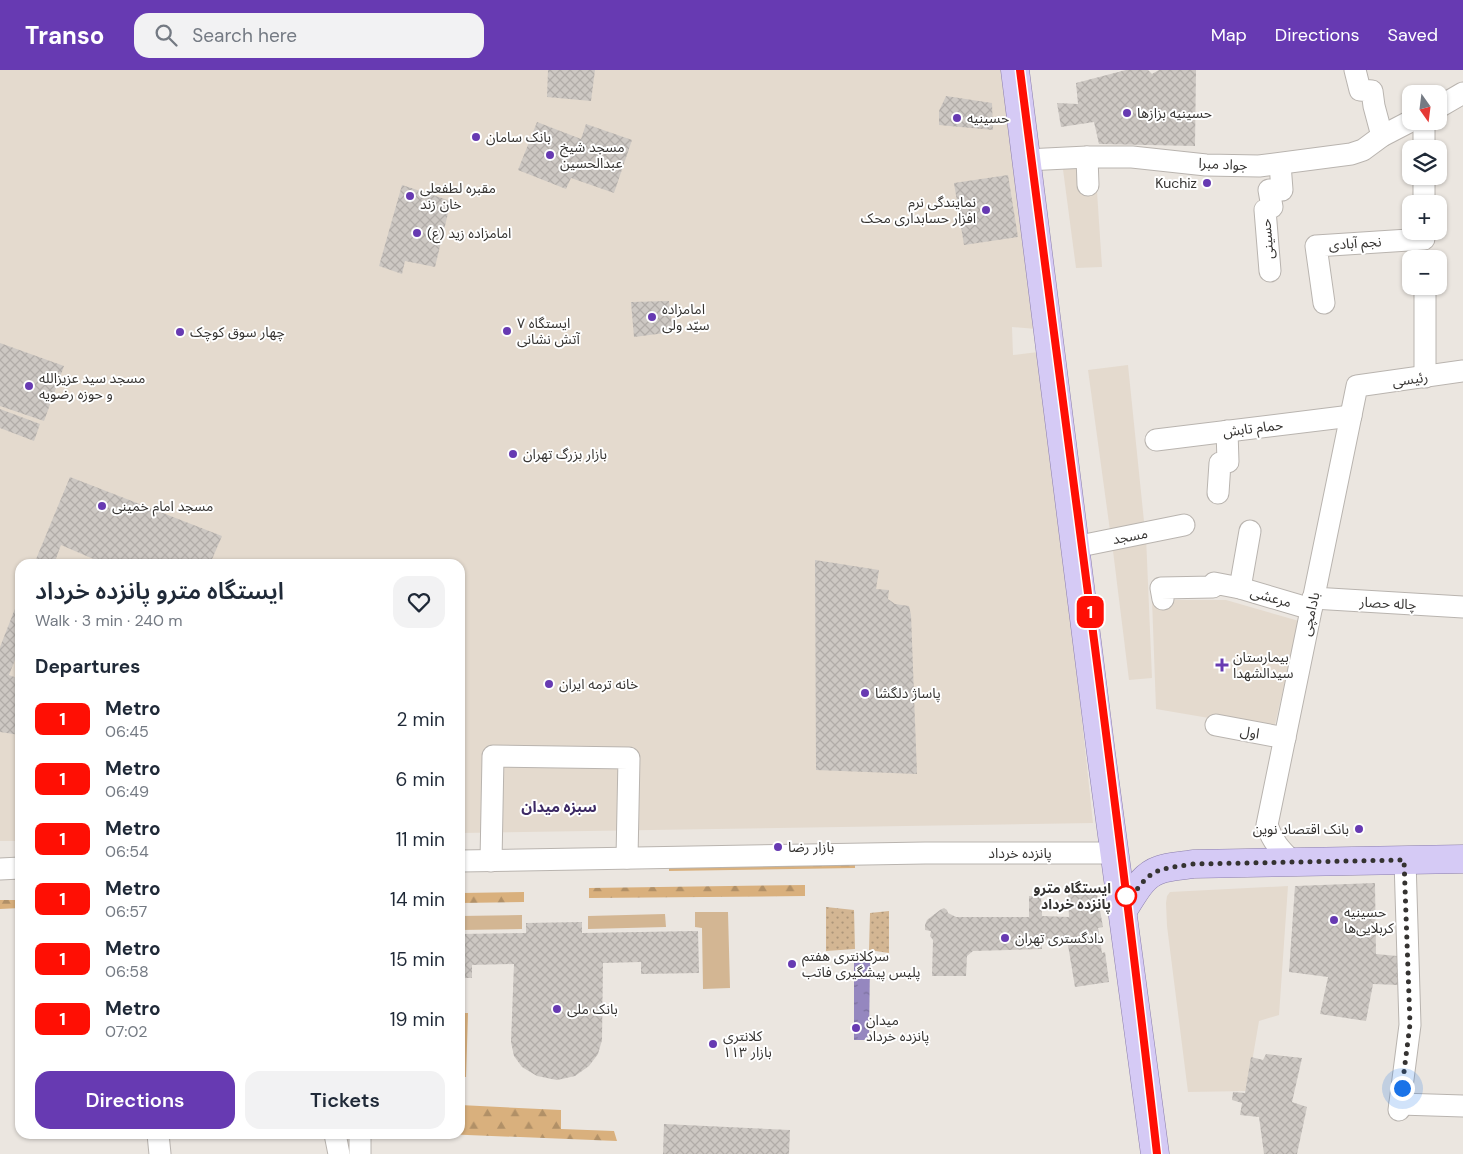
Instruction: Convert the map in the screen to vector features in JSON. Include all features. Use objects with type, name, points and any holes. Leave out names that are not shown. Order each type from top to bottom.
[{"type":"main road","points":[[1015,70],[1075,547],[1155,1154]]},
{"type":"main road","points":[[1123,910],[1142,881],[1150,874],[1160,869],[1193,864],[1463,859]]},
{"type":"street","points":[[1355,70],[1360,90],[1372,91],[1382,136]]},
{"type":"street","points":[[1448,102],[1463,93]]},
{"type":"street","name":"جواد مبرا","points":[[1026,160],[1132,157],[1206,165],[1260,166],[1351,154],[1363,150],[1382,136],[1402,126]]},
{"type":"street","points":[[1087,157],[1088,185]]},
{"type":"street","name":"حسینی","points":[[1270,271],[1265,210],[1272,208],[1269,190],[1282,190],[1280,164]]},
{"type":"street","name":"نجم آبادی","points":[[1324,303],[1316,246],[1424,243]]},
{"type":"street","points":[[1425,295],[1425,376]]},
{"type":"street","name":"رئیسی","points":[[1357,386],[1463,371]]},
{"type":"street","name":"بادامچی","points":[[1293,862],[1280,850],[1270,836],[1266,825],[1357,386]]},
{"type":"street","name":"حمام تابش","points":[[1156,440],[1351,416]]},
{"type":"street","points":[[1218,493],[1220,464],[1228,462],[1228,431]]},
{"type":"street","name":"مسجد","points":[[1075,547],[1184,525]]},
{"type":"street","points":[[1233,591],[1250,531]]},
{"type":"street","name":"مرعشی","points":[[1162,594],[1213,587],[1214,583],[1233,591],[1312,604]]},
{"type":"street","name":"چاله حصار","points":[[1312,604],[1463,607]]},
{"type":"street","name":"اول","points":[[1216,726],[1284,738]]},
{"type":"street","points":[[491,861],[493,756],[629,758],[627,858]]},
{"type":"street","name":"پانزده خرداد","points":[[465,861],[925,854],[1115,854]]},
{"type":"street","points":[[1404,860],[1410,1024],[1399,1107],[1463,1106]]},
{"type":"street","points":[[0,869],[15,868]]},
{"type":"street","points":[[158,1139],[160,1154]]},
{"type":"street","points":[[336,1139],[339,1154]]},
{"type":"street","points":[[360,1139],[360,1154]]},
{"type":"shaded area","name":"بازار بزرگ تهران","points":[[0,70],[1004,70],[1036,329],[1012,327],[1013,355],[1038,352],[1064,552],[1093,823],[465,833],[465,559],[15,559],[15,841],[0,841]]},
{"type":"shaded area","points":[[1095,161],[1102,267],[1076,268],[1062,162]]},
{"type":"shaded area","points":[[1128,365],[1145,531],[1111,538],[1088,370]]},
{"type":"shaded area","points":[[1146,536],[1152,678],[1129,680],[1112,543]]},
{"type":"shaded area","name":"بیمارستان سیدالشهدا","points":[[1152,600],[1226,600],[1299,621],[1274,729],[1156,709]]},
{"type":"shaded area","points":[[1288,886],[1279,1015],[1259,1021],[1247,1091],[1188,1092],[1167,926],[1167,896],[1170,892]]},
{"type":"shaded area","points":[[826,907],[854,910],[855,949],[826,951]]},
{"type":"shaded area","points":[[889,911],[889,953],[869,950],[870,913]]},
{"type":"shaded area","points":[[695,912],[728,912],[730,988],[703,989],[702,928],[695,927]]},
{"type":"shaded area","points":[[665,914],[666,927],[588,929],[588,916]]},
{"type":"shaded area","points":[[522,915],[522,929],[465,930],[465,916]]},
{"type":"green space","points":[[855,860],[855,868],[669,871],[669,863]]},
{"type":"green space","points":[[805,885],[805,896],[589,898],[589,888]]},
{"type":"green space","points":[[524,892],[524,902],[465,903],[465,893]]},
{"type":"green space","points":[[0,900],[15,900],[15,908],[0,909]]},
{"type":"green space","points":[[465,1013],[468,1013],[466,1077]]},
{"type":"green space","points":[[465,1105],[561,1110],[561,1129],[614,1131],[617,1141],[465,1135]]},
{"type":"water","points":[[854,961],[870,961],[869,1040],[854,1040]]},
{"type":"building","points":[[548,70],[595,70],[591,101],[547,97]]},
{"type":"building","name":"حسینیه بزازها","points":[[1126,70],[1148,70],[1152,74],[1159,70],[1196,70],[1195,146],[1099,144],[1094,122],[1061,127],[1057,103],[1078,104],[1076,83]]},
{"type":"building","name":"حسینیه","points":[[946,96],[992,103],[993,130],[939,125],[939,111]]},
{"type":"building","points":[[537,122],[581,139],[586,124],[632,140],[614,193],[571,178],[566,189],[518,170]]},
{"type":"building","name":"نمایندگی نرم افزار حسابداری محک","points":[[1008,175],[1018,237],[964,245],[954,183]]},
{"type":"building","points":[[402,185],[451,201],[435,267],[405,261],[402,274],[379,266]]},
{"type":"building","name":"امامزاده سیّد ولی","points":[[669,301],[673,332],[634,337],[631,302]]},
{"type":"building","name":"مسجد سید عزیزالله و حوزه رضویه","points":[[0,343],[64,366],[44,421],[0,406]]},
{"type":"building","points":[[0,409],[40,424],[34,441],[0,428]]},
{"type":"building","name":"مسجد امام خمینی","points":[[70,477],[222,536],[212,559],[93,559],[61,545],[56,559],[36,559]]},
{"type":"building","name":"پاساژ دلگشا","points":[[815,560],[879,570],[876,589],[889,590],[888,599],[895,604],[909,606],[911,615],[917,774],[816,770]]},
{"type":"building","points":[[15,609],[15,660],[9,675],[15,677],[15,734],[0,732],[0,647]]},
{"type":"building","name":"حسینیه کربلایی‌ها","points":[[1375,883],[1376,954],[1397,956],[1398,985],[1373,984],[1366,1021],[1320,1014],[1328,977],[1289,972],[1295,886]]},
{"type":"building","points":[[1097,893],[1103,927],[1098,928],[1102,953],[1105,952],[1109,982],[1075,987],[1067,939],[1041,940],[1042,949],[973,951],[967,956],[966,976],[932,976],[933,940],[930,936],[931,931],[925,930],[925,925],[927,920],[940,910],[944,908],[948,913],[956,917],[1029,917],[1029,896],[1041,896],[1042,916],[1069,917],[1068,894]]},
{"type":"building","name":"بانک ملی","points":[[582,922],[582,933],[698,931],[699,973],[641,974],[641,962],[603,963],[602,1040],[598,1054],[589,1066],[575,1076],[557,1080],[537,1076],[522,1067],[514,1056],[511,1042],[514,964],[472,965],[472,978],[465,978],[465,934],[526,933],[526,923]]},
{"type":"building","points":[[1266,1054],[1302,1058],[1292,1102],[1307,1107],[1297,1154],[1264,1154],[1259,1117],[1240,1115],[1242,1103],[1232,1100],[1233,1092],[1245,1093],[1251,1057],[1263,1060]]},
{"type":"building","points":[[664,1124],[790,1130],[789,1154],[663,1154]]},
{"type":"metro line","name":"1","points":[[1020,70],[1055,352],[1118,818],[1157,1154]]},
{"type":"place","name":"حسینیه بزازها","points":[[1127,113]]},
{"type":"place","name":"حسینیه","points":[[957,118]]},
{"type":"place","name":"بانک سامان","points":[[476,137]]},
{"type":"place","name":"مسجد شیخ عبدالحسین","points":[[550,155]]},
{"type":"place","name":"Kuchiz","points":[[1207,183]]},
{"type":"place","name":"مقبره لطفعلی خان زند","points":[[410,196]]},
{"type":"place","name":"نمایندگی نرم افزار حسابداری محک","points":[[986,210]]},
{"type":"place","name":"امامزاده زید (ع)","points":[[417,233]]},
{"type":"place","name":"امامزاده سیّد ولی","points":[[652,317]]},
{"type":"place","name":"ایستگاه ۷ آتش نشانی","points":[[507,331]]},
{"type":"place","name":"چهار سوق کوچک","points":[[180,332]]},
{"type":"place","name":"مسجد سید عزیزالله و حوزه رضویه","points":[[29,386]]},
{"type":"place","name":"بازار بزرگ تهران","points":[[513,454]]},
{"type":"place","name":"مسجد امام خمینی","points":[[102,506]]},
{"type":"place","name":"بیمارستان سیدالشهدا","points":[[1222,665]]},
{"type":"place","name":"خانه ترمه ایران","points":[[549,684]]},
{"type":"place","name":"پاساژ دلگشا","points":[[865,693]]},
{"type":"place","name":"بانک اقتصاد نوین","points":[[1359,829]]},
{"type":"place","name":"بازار رضا","points":[[778,847]]},
{"type":"place","name":"ایستگاه مترو پانزده خرداد","points":[[1126,896]]},
{"type":"place","name":"حسینیه کربلایی‌ها","points":[[1334,920]]},
{"type":"place","name":"دادگستری تهران","points":[[1005,938]]},
{"type":"place","name":"سرکلانتری هفتم پلیس پیشگیری فاتب","points":[[792,964]]},
{"type":"place","name":"بانک ملی","points":[[557,1009]]},
{"type":"place","name":"میدان پانزده خرداد","points":[[856,1028]]},
{"type":"place","name":"کلانتری ۱۱۳ بازار","points":[[713,1044]]},
{"type":"district","name":"سبزه میدان","points":[[559,807]]},
{"type":"route","points":[[1126,896],[1130,899],[1142,881],[1160,869],[1193,864],[1404,860],[1410,1024],[1402,1088]]}]
